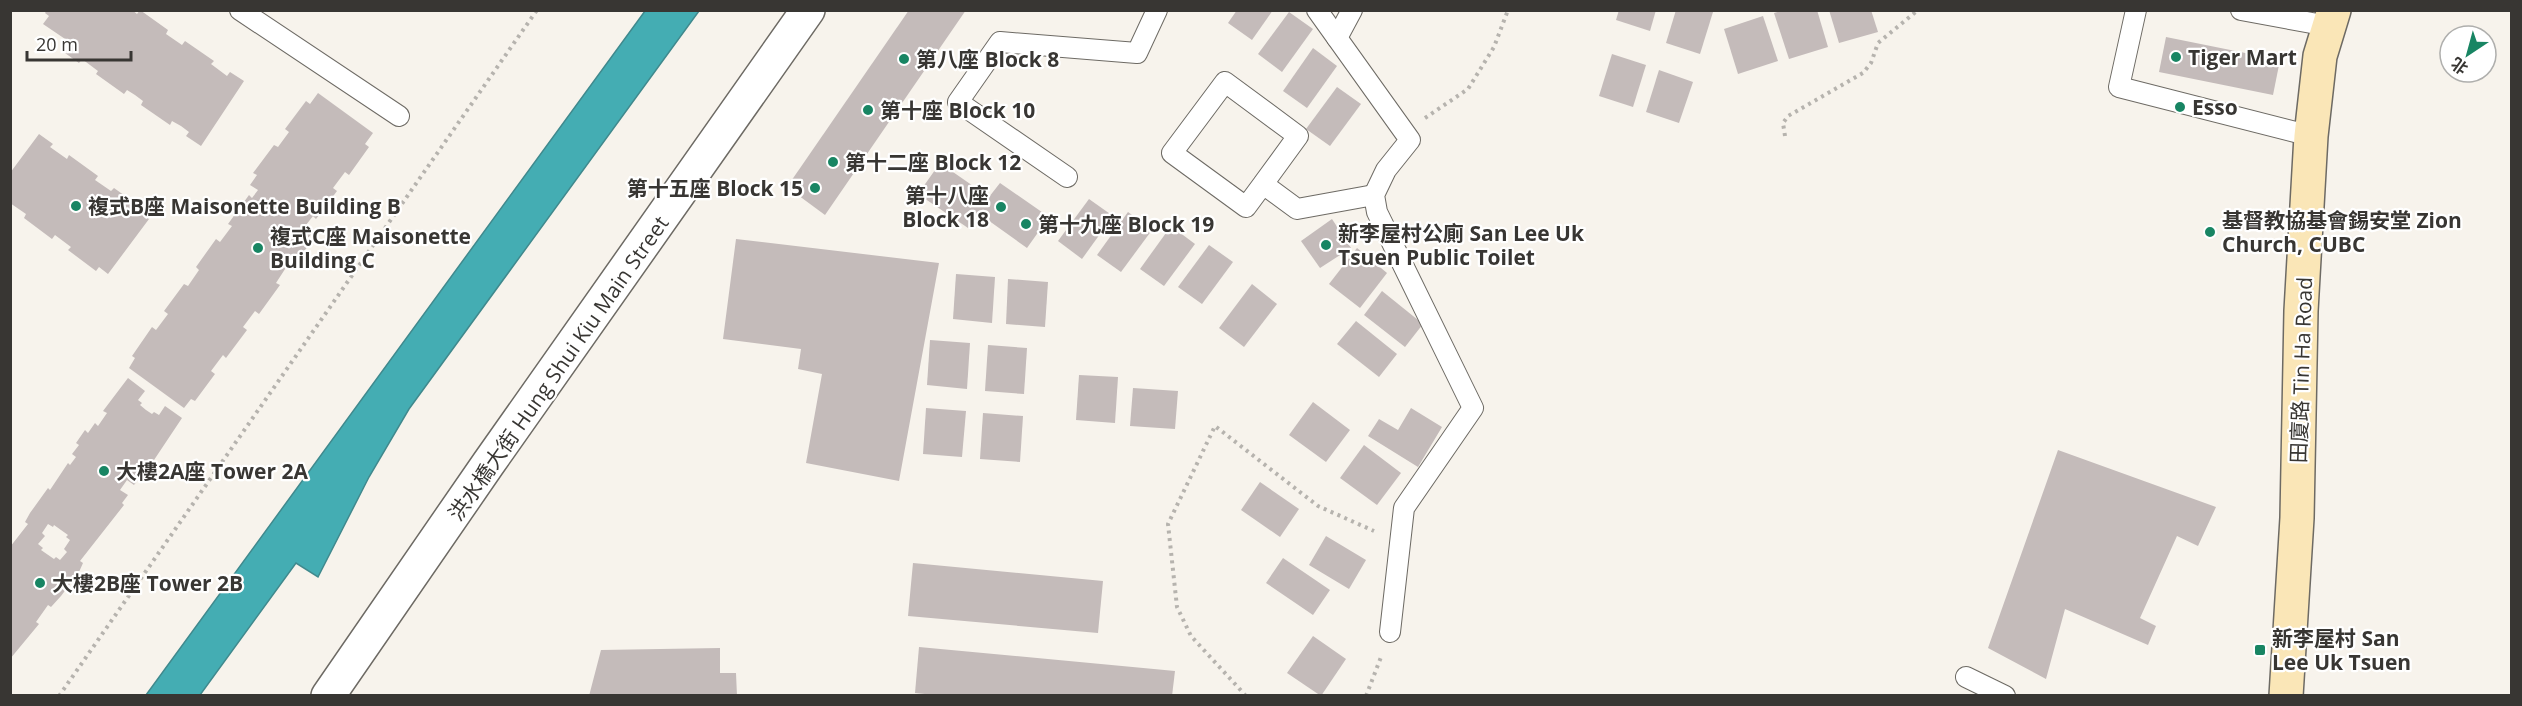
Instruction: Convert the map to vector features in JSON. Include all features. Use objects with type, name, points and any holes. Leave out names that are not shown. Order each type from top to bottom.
[{"type":"street","name":"洪水橋大街 Hung Shui Kiu Main Street","points":[[328,696],[488,464],[808,10]]},
{"type":"street","name":"田廈路 Tin Ha Road","points":[[2286,696],[2297,518],[2301,311],[2311,136],[2320,56],[2331,18]]},
{"type":"lane","points":[[240,10],[399,116]]},
{"type":"lane","points":[[1067,177],[958,102],[1000,42],[1137,53],[1157,10]]},
{"type":"lane","points":[[1317,10],[1410,140],[1386,170],[1374,195],[1377,212],[1473,408],[1404,508],[1390,632]]},
{"type":"lane","points":[[1338,38],[1352,10]]},
{"type":"lane","points":[[2136,10],[2119,87],[2311,136]]},
{"type":"lane","points":[[2241,10],[2331,18]]},
{"type":"lane","points":[[1225,82],[1298,136],[1263,184],[1246,207],[1172,153],[1225,82]]},
{"type":"lane","points":[[1263,184],[1297,209],[1374,195]]},
{"type":"lane","points":[[1966,677],[2005,696]]},
{"type":"path","points":[[59,696],[537,10]]},
{"type":"path","points":[[1410,140],[1421,120],[1468,89],[1494,47],[1508,10]]},
{"type":"path","points":[[1785,136],[1783,123],[1788,116],[1863,73],[1871,63],[1878,43],[1916,11]]},
{"type":"path","points":[[1246,696],[1191,636],[1177,607],[1168,524],[1215,426],[1318,506],[1400,543]]},
{"type":"path","points":[[1366,696],[1390,632]]},
{"type":"water","points":[[645,11],[699,11],[409,409],[369,477],[318,577],[296,563],[200,695],[146,695]]},
{"type":"building","points":[[47,10],[132,10],[137,14],[140,10],[168,30],[166,34],[182,45],[185,41],[214,61],[211,64],[227,76],[230,72],[244,81],[201,146],[186,136],[189,132],[181,126],[172,121],[170,125],[141,105],[143,101],[135,95],[127,90],[124,94],[96,74],[98,71],[82,59],[79,63],[65,53],[71,43],[43,24],[49,16],[45,13]]},
{"type":"building","points":[[909,10],[966,10],[825,215],[787,187]]},
{"type":"building","points":[[1237,10],[1273,10],[1252,40],[1228,23]]},
{"type":"building","points":[[1619,10],[1656,10],[1650,31],[1616,20]]},
{"type":"building","points":[[1676,10],[1713,12],[1700,54],[1666,43]]},
{"type":"building","points":[[1784,10],[1817,10],[1828,47],[1789,59],[1774,13]]},
{"type":"building","points":[[1829,10],[1871,10],[1878,32],[1839,43]]},
{"type":"building","points":[[1289,12],[1313,29],[1282,72],[1258,54]]},
{"type":"building","points":[[1763,16],[1778,61],[1738,74],[1724,29]]},
{"type":"building","points":[[2166,37],[2280,60],[2273,95],[2159,72]]},
{"type":"building","points":[[1313,48],[1337,66],[1307,108],[1283,91]]},
{"type":"building","points":[[1612,54],[1646,65],[1633,107],[1599,96]]},
{"type":"building","points":[[1659,70],[1693,82],[1679,123],[1646,112]]},
{"type":"building","points":[[1337,87],[1361,104],[1330,146],[1306,129]]},
{"type":"building","name":"複式C座 Maisonette Building C","points":[[318,93],[373,133],[365,144],[369,147],[349,175],[345,172],[333,188],[337,191],[316,219],[313,216],[306,225],[314,231],[307,239],[311,242],[291,269],[287,266],[276,283],[280,285],[259,314],[255,311],[243,327],[247,330],[226,358],[223,355],[211,371],[215,374],[195,401],[191,399],[184,408],[129,368],[135,358],[132,356],[152,327],[156,330],[168,314],[164,311],[184,284],[188,286],[199,270],[196,267],[216,239],[220,242],[232,226],[228,224],[249,195],[252,198],[258,190],[250,185],[257,175],[253,173],[274,145],[278,147],[289,132],[285,129],[306,101],[310,104]]},
{"type":"building","name":"複式B座 Maisonette Building B","points":[[39,134],[53,144],[50,147],[67,159],[69,155],[98,176],[95,180],[111,191],[114,188],[142,208],[140,212],[149,219],[108,274],[99,267],[96,271],[68,250],[71,247],[55,235],[52,239],[24,218],[26,214],[10,203],[10,173]]},
{"type":"building","points":[[940,163],[989,197],[1000,183],[1049,217],[1027,248],[978,213],[968,228],[918,194]]},
{"type":"building","points":[[1089,199],[1113,216],[1082,259],[1058,241]]},
{"type":"building","points":[[1128,212],[1152,230],[1121,272],[1097,255]]},
{"type":"building","name":"新李屋村公廁 San Lee Uk Tsuen Public Toilet","points":[[1332,219],[1351,248],[1320,268],[1301,241]]},
{"type":"building","points":[[1171,226],[1195,244],[1164,286],[1140,269]]},
{"type":"building","points":[[736,239],[939,263],[899,481],[806,463],[822,374],[798,369],[801,349],[723,339]]},
{"type":"building","points":[[1209,245],[1233,262],[1202,304],[1178,287]]},
{"type":"building","points":[[1357,248],[1387,273],[1360,308],[1329,284]]},
{"type":"building","points":[[956,274],[995,277],[992,323],[953,319]]},
{"type":"building","points":[[1008,279],[1048,282],[1045,327],[1006,324]]},
{"type":"building","points":[[1252,284],[1277,304],[1244,347],[1219,328]]},
{"type":"building","points":[[1382,291],[1423,324],[1405,347],[1364,315]]},
{"type":"building","points":[[1356,321],[1397,354],[1379,377],[1337,344]]},
{"type":"building","points":[[930,340],[970,343],[967,389],[927,385]]},
{"type":"building","points":[[988,345],[1027,348],[1024,394],[985,391]]},
{"type":"building","points":[[1079,375],[1118,377],[1115,423],[1076,420]]},
{"type":"building","name":"大樓2A座 Tower 2A","points":[[128,378],[145,391],[138,400],[146,410],[159,415],[165,406],[182,418],[142,478],[140,477],[134,485],[127,480],[120,490],[128,495],[122,503],[124,505],[80,561],[83,563],[79,572],[51,607],[48,605],[36,622],[39,624],[10,659],[10,547],[28,524],[25,522],[30,513],[48,488],[50,490],[68,463],[70,465],[76,457],[72,454],[79,445],[76,443],[85,430],[88,433],[95,423],[98,426],[107,413],[103,411]],"holes":[[[48,524],[53,527],[54,525],[68,535],[66,537],[70,540],[64,549],[67,552],[60,560],[56,557],[54,559],[41,550],[43,548],[38,544],[45,536],[42,533]]]},
{"type":"building","points":[[1133,388],[1178,391],[1175,429],[1130,426]]},
{"type":"building","points":[[1313,402],[1350,430],[1326,462],[1289,435]]},
{"type":"building","points":[[926,408],[966,411],[962,457],[923,454]]},
{"type":"building","points":[[1411,408],[1442,427],[1418,467],[1368,436],[1379,419],[1398,430]]},
{"type":"building","points":[[983,413],[1023,416],[1020,462],[980,459]]},
{"type":"building","points":[[1364,445],[1401,473],[1377,505],[1340,478]]},
{"type":"building","points":[[2058,450],[2216,507],[2198,546],[2177,536],[2140,618],[2156,626],[2148,645],[2065,609],[2046,679],[1988,648]]},
{"type":"building","points":[[1260,482],[1299,509],[1280,537],[1241,510]]},
{"type":"building","points":[[1326,536],[1366,560],[1349,589],[1309,565]]},
{"type":"building","points":[[1283,558],[1330,590],[1313,615],[1266,583]]},
{"type":"building","points":[[913,563],[1103,581],[1098,633],[908,616]]},
{"type":"building","points":[[1313,636],[1346,659],[1321,696],[1287,673]]},
{"type":"building","points":[[919,647],[1175,671],[1172,696],[944,696],[915,693]]},
{"type":"building","points":[[720,648],[720,673],[736,673],[737,696],[589,696],[601,650]]},
{"type":"place","name":"Tiger Mart","points":[[2176,57]]},
{"type":"place","name":"第八座 Block 8","points":[[904,59]]},
{"type":"place","name":"Esso","points":[[2180,107]]},
{"type":"place","name":"第十座 Block 10","points":[[868,110]]},
{"type":"place","name":"第十二座 Block 12","points":[[833,162]]},
{"type":"place","name":"第十五座 Block 15","points":[[815,188]]},
{"type":"place","name":"複式B座 Maisonette Building B","points":[[76,206]]},
{"type":"place","name":"第十八座 Block 18","points":[[1001,207]]},
{"type":"place","name":"第十九座 Block 19","points":[[1026,224]]},
{"type":"place","name":"基督教協基會錫安堂 Zion Church, CUBC","points":[[2210,232]]},
{"type":"place","name":"新李屋村公廁 San Lee Uk Tsuen Public Toilet","points":[[1326,245]]},
{"type":"place","name":"複式C座 Maisonette Building C","points":[[258,248]]},
{"type":"place","name":"大樓2A座 Tower 2A","points":[[104,471]]},
{"type":"place","name":"大樓2B座 Tower 2B","points":[[40,583]]},
{"type":"place","name":"新李屋村 San Lee Uk Tsuen","points":[[2260,650]]}]
